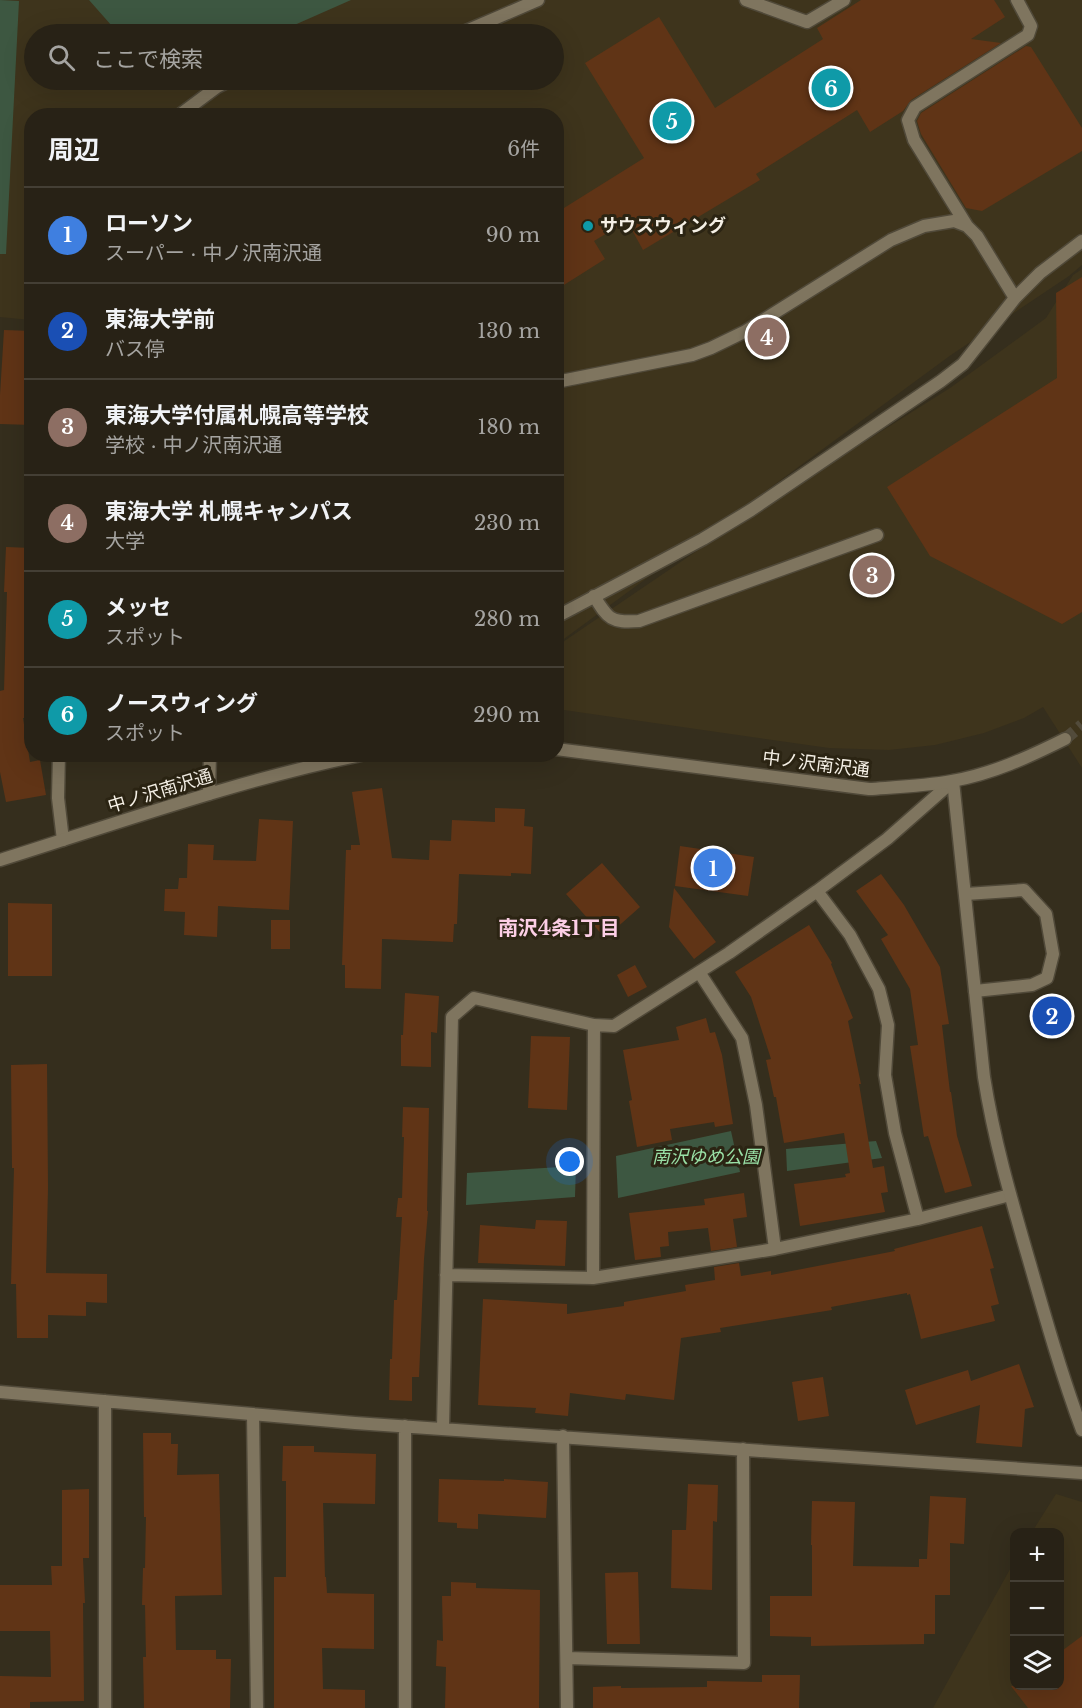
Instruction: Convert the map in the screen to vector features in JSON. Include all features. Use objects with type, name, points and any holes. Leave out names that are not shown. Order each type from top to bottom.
[{"type":"street","points":[[482,24],[538,0]]},
{"type":"street","points":[[746,0],[807,22],[844,0]]},
{"type":"street","points":[[1015,298],[978,236],[967,226],[914,140],[908,120],[915,107],[1028,35],[1031,26],[1017,0]]},
{"type":"street","points":[[189,108],[213,90]]},
{"type":"street","points":[[564,380],[684,357],[711,348],[744,332],[891,240],[924,226],[954,221],[967,226]]},
{"type":"street","points":[[564,613],[751,510],[941,381],[963,363],[1015,298],[1040,273],[1082,241]]},
{"type":"street","points":[[594,596],[607,616],[615,620],[639,621],[878,535]]},
{"type":"street","name":"中ノ沢南沢通","points":[[564,750],[869,789],[909,787],[953,781],[1026,758],[1065,739]]},
{"type":"street","points":[[59,762],[58,798],[63,840]]},
{"type":"street","points":[[209,794],[210,762]]},
{"type":"street","name":"中ノ沢南沢通","points":[[0,860],[209,794],[331,762]]},
{"type":"street","points":[[443,1428],[452,1017],[474,998],[594,1025],[614,1026],[729,953],[817,891],[887,839],[953,781]]},
{"type":"street","points":[[953,781],[984,1077],[991,1123],[1065,1386],[1082,1431]]},
{"type":"street","points":[[966,894],[1024,890],[1046,914],[1053,954],[1047,978],[1032,985],[975,991]]},
{"type":"street","points":[[817,891],[850,935],[879,989],[888,1025],[885,1075],[895,1133],[918,1219]]},
{"type":"street","points":[[699,972],[742,1038],[756,1105],[775,1249]]},
{"type":"street","points":[[593,1278],[594,1025]]},
{"type":"street","points":[[446,1275],[593,1278],[775,1249],[918,1219],[1010,1195]]},
{"type":"street","points":[[0,1392],[405,1426],[1082,1473]]},
{"type":"street","points":[[105,1401],[105,1708]]},
{"type":"street","points":[[253,1414],[257,1708]]},
{"type":"street","points":[[405,1426],[405,1708]]},
{"type":"street","points":[[563,1436],[567,1708]]},
{"type":"street","points":[[567,1658],[744,1663],[743,1449]]},
{"type":"shaded area","points":[[0,0],[1082,0],[1082,265],[951,355],[564,639],[564,108],[24,108],[24,319],[0,317]]},
{"type":"shaded area","points":[[1082,269],[1082,768],[1043,707],[1024,718],[984,733],[935,745],[889,750],[829,748],[564,710],[564,641],[763,506],[950,388],[1046,318],[1073,275]]},
{"type":"shaded area","points":[[1056,1494],[1082,1502],[1082,1708],[933,1708],[1010,1569],[1010,1690],[1064,1690],[1064,1528],[1035,1528]]},
{"type":"green space","points":[[0,0],[19,1],[6,254],[0,254]]},
{"type":"green space","points":[[89,0],[351,0],[297,24],[110,24]]},
{"type":"green space","name":"南沢ゆめ公園","points":[[731,1131],[740,1172],[618,1198],[616,1156]]},
{"type":"green space","points":[[876,1141],[882,1158],[787,1171],[786,1149]]},
{"type":"green space","points":[[576,1166],[575,1197],[466,1205],[467,1173]]},
{"type":"building","points":[[861,0],[994,0],[1005,17],[971,39],[1001,43],[911,100],[903,111],[870,132],[857,110],[756,174],[760,180],[643,250],[627,221],[594,241],[605,259],[564,285],[564,208],[644,158],[585,63],[659,17],[715,108],[823,39],[817,28]]},
{"type":"building","points":[[1026,46],[1031,47],[1082,128],[1082,151],[982,211],[966,208],[921,134],[917,121],[921,113]]},
{"type":"building","points":[[1082,277],[1082,612],[1062,624],[930,556],[887,487],[1057,378],[1056,293]]},
{"type":"building","points":[[4,330],[24,331],[24,425],[0,424]]},
{"type":"building","points":[[6,547],[24,548],[24,762],[40,762],[46,795],[6,802],[0,772],[0,691],[4,690],[7,592],[4,592]]},
{"type":"building","points":[[382,788],[392,858],[429,860],[430,840],[451,841],[452,820],[495,822],[495,808],[525,809],[524,826],[533,827],[531,874],[511,873],[511,876],[459,874],[457,924],[454,924],[453,942],[382,939],[381,989],[345,988],[345,965],[342,965],[346,850],[351,850],[351,845],[360,845],[352,792]]},
{"type":"building","points":[[259,819],[293,821],[289,910],[218,906],[217,937],[184,935],[185,912],[164,911],[165,889],[178,889],[179,878],[187,878],[188,844],[214,845],[213,860],[256,861]]},
{"type":"building","points":[[680,846],[754,857],[748,896],[675,886]]},
{"type":"building","points":[[602,863],[640,907],[605,938],[566,894]]},
{"type":"building","points":[[881,874],[904,905],[940,967],[949,1024],[942,1025],[950,1092],[957,1136],[972,1186],[945,1193],[928,1136],[924,1137],[910,1046],[918,1045],[910,989],[881,939],[888,935],[856,891]]},
{"type":"building","points":[[674,888],[716,942],[694,959],[669,927]]},
{"type":"building","points":[[8,903],[52,904],[52,976],[8,976]]},
{"type":"building","points":[[271,920],[290,920],[290,949],[271,949]]},
{"type":"building","points":[[809,925],[832,963],[853,1018],[848,1021],[861,1084],[859,1084],[873,1168],[884,1166],[888,1192],[881,1193],[885,1212],[800,1226],[794,1184],[846,1177],[845,1174],[850,1173],[844,1133],[784,1143],[776,1097],[774,1097],[766,1060],[771,1059],[751,997],[735,972]]},
{"type":"building","points":[[635,965],[647,987],[628,997],[617,975]]},
{"type":"building","points":[[405,993],[439,996],[437,1033],[431,1032],[431,1067],[401,1066]]},
{"type":"building","points":[[706,1018],[710,1033],[715,1032],[722,1055],[733,1124],[715,1127],[714,1122],[670,1129],[672,1140],[637,1147],[623,1050],[679,1040],[676,1027]]},
{"type":"building","points":[[531,1036],[570,1037],[567,1110],[528,1108]]},
{"type":"building","points":[[47,1064],[46,1273],[107,1274],[107,1303],[86,1302],[86,1316],[48,1315],[48,1338],[17,1338],[16,1284],[11,1284],[14,1168],[12,1168],[11,1065]]},
{"type":"building","points":[[403,1107],[429,1108],[428,1211],[419,1377],[412,1377],[412,1401],[389,1400],[394,1300],[397,1300],[402,1217],[396,1217],[398,1198],[402,1198]]},
{"type":"building","points":[[744,1193],[747,1217],[733,1219],[737,1247],[711,1251],[708,1228],[668,1232],[669,1246],[660,1247],[661,1257],[635,1260],[629,1213],[705,1205],[704,1199]]},
{"type":"building","points":[[536,1220],[567,1221],[565,1266],[478,1263],[480,1225],[535,1229]]},
{"type":"building","points":[[982,1226],[994,1268],[990,1269],[999,1304],[991,1306],[995,1321],[921,1339],[910,1294],[907,1295],[907,1293],[831,1307],[832,1310],[720,1328],[721,1332],[681,1338],[674,1400],[626,1394],[625,1400],[570,1393],[568,1416],[535,1413],[536,1408],[478,1405],[483,1299],[567,1304],[567,1314],[624,1306],[624,1302],[686,1291],[685,1285],[715,1280],[714,1267],[739,1263],[741,1276],[771,1271],[771,1275],[895,1251],[894,1249]]},
{"type":"building","points":[[1019,1364],[1034,1407],[1025,1409],[1022,1447],[976,1443],[980,1405],[916,1425],[905,1390],[968,1370],[971,1381]]},
{"type":"building","points":[[823,1377],[829,1416],[798,1421],[792,1382]]},
{"type":"building","points":[[143,1433],[171,1433],[171,1444],[178,1444],[177,1475],[219,1474],[222,1595],[175,1596],[176,1650],[216,1650],[216,1659],[231,1659],[230,1708],[144,1708],[145,1605],[142,1605],[146,1517],[144,1517]]},
{"type":"building","points":[[283,1446],[314,1446],[314,1452],[376,1454],[375,1504],[323,1503],[327,1593],[374,1594],[374,1649],[322,1648],[323,1689],[365,1690],[365,1708],[274,1708],[274,1577],[286,1577],[286,1481],[282,1481]]},
{"type":"building","points":[[439,1479],[548,1482],[546,1518],[478,1514],[478,1529],[457,1528],[457,1523],[438,1522]]},
{"type":"building","points":[[688,1484],[718,1485],[717,1522],[713,1521],[712,1590],[671,1588],[672,1530],[686,1530]]},
{"type":"building","points":[[89,1489],[89,1558],[83,1558],[84,1701],[30,1702],[30,1708],[0,1708],[0,1676],[51,1677],[50,1631],[0,1631],[0,1585],[52,1585],[51,1566],[62,1566],[62,1490]]},
{"type":"building","points":[[930,1496],[966,1498],[964,1544],[950,1543],[950,1595],[935,1595],[935,1634],[924,1634],[924,1644],[811,1646],[811,1637],[770,1636],[770,1596],[812,1596],[812,1501],[855,1502],[853,1566],[919,1567],[919,1559],[927,1559]]},
{"type":"building","points":[[638,1572],[640,1644],[607,1644],[605,1573]]},
{"type":"building","points":[[451,1582],[476,1583],[476,1588],[540,1590],[539,1708],[445,1708],[446,1667],[436,1666],[437,1640],[443,1641],[442,1596],[451,1596]]},
{"type":"building","points":[[1082,1636],[1082,1708],[1028,1708],[1014,1690],[1064,1690],[1064,1649]]},
{"type":"building","points":[[762,1675],[800,1675],[799,1708],[593,1708],[593,1687],[707,1687],[707,1681],[762,1682]]},
{"type":"tunnel","points":[[1065,739],[1082,725]]},
{"type":"place","name":"ノースウィング","points":[[831,88]]},
{"type":"place","name":"メッセ","points":[[672,121]]},
{"type":"place","name":"サウスウィング","points":[[588,226]]},
{"type":"place","name":"東海大学 札幌キャンパス","points":[[767,337]]},
{"type":"place","name":"東海大学付属札幌高等学校","points":[[872,575]]},
{"type":"place","name":"ローソン","points":[[713,868]]},
{"type":"place","name":"東海大学前","points":[[1052,1016]]},
{"type":"district","name":"南沢4条1丁目","points":[[559,928]]}]
